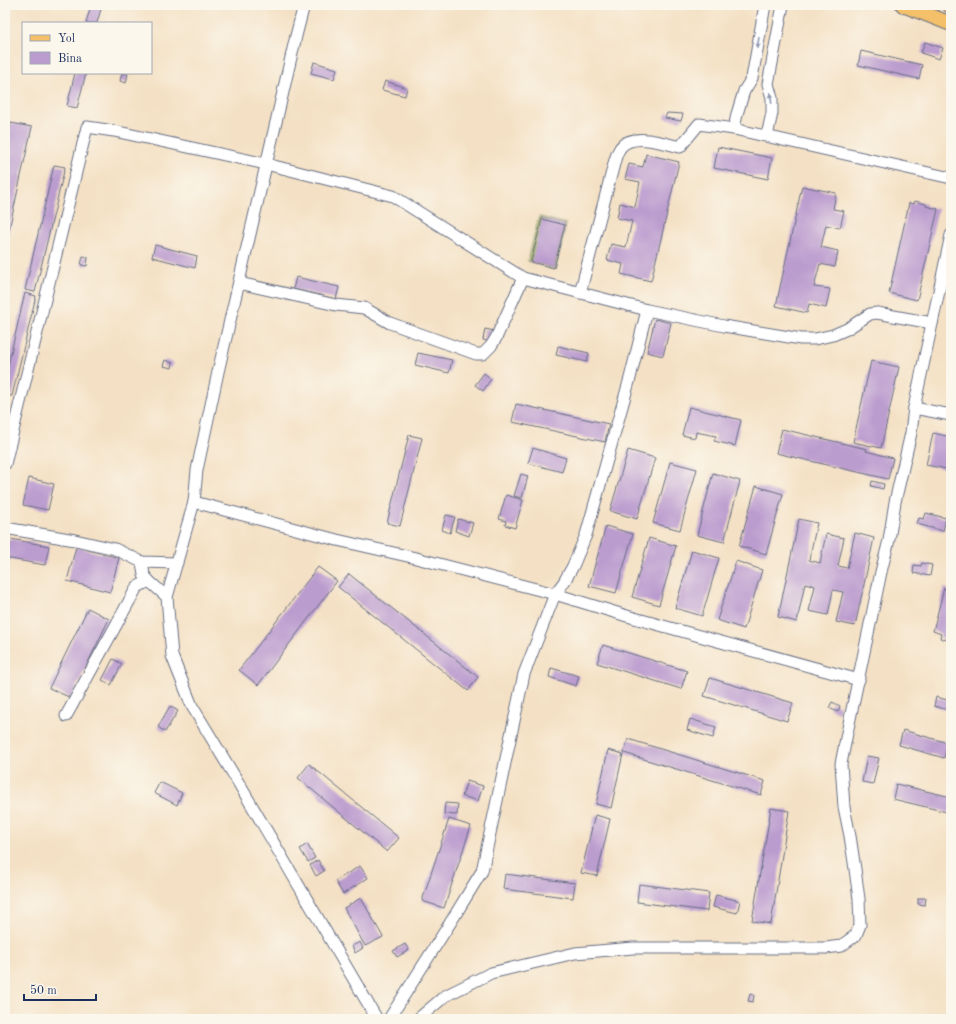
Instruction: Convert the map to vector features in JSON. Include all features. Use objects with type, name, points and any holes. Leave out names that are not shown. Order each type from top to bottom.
[{"type":"main road","points":[[902,5],[951,24]]},
{"type":"street","points":[[304,5],[218,372],[197,470],[194,502],[167,597],[172,656],[192,706],[377,1019]]},
{"type":"street","points":[[734,129],[744,91],[752,78],[764,5]]},
{"type":"street","points":[[767,136],[772,113],[772,98],[768,84],[783,5]]},
{"type":"street","points":[[580,293],[615,160],[620,149],[626,143],[634,140],[646,140],[680,146],[699,124],[767,136],[951,178]]},
{"type":"street","points":[[5,464],[87,127],[114,131],[266,164],[393,196],[523,278],[647,310],[724,326],[801,339],[815,339],[833,334],[846,329],[870,314],[932,323]]},
{"type":"street","points":[[418,1019],[445,996],[491,973],[575,953],[633,948],[826,948],[841,946],[856,936],[860,926],[859,899],[850,836],[844,807],[841,764],[889,540],[895,502],[911,433],[914,408],[951,235]]},
{"type":"street","points":[[239,283],[336,305],[364,308],[390,323],[476,354],[483,354],[496,338],[523,278]]},
{"type":"street","points":[[389,1019],[482,871],[524,674],[555,594],[573,566],[586,535],[630,378],[647,310]]},
{"type":"street","points":[[914,408],[951,415]]},
{"type":"street","points":[[194,502],[337,540],[416,558],[555,594],[626,616],[859,680]]},
{"type":"street","points":[[5,528],[75,540],[116,549],[142,562],[177,563]]},
{"type":"street","points":[[142,562],[144,575],[148,581],[167,597]]},
{"type":"street","points":[[66,716],[137,587],[148,581]]},
{"type":"green space","points":[[539,217],[566,224],[555,269],[528,261]]},
{"type":"building","points":[[91,5],[102,5],[97,22],[86,22]]},
{"type":"building","points":[[925,42],[943,48],[939,59],[921,53]]},
{"type":"building","points":[[861,51],[922,65],[919,79],[858,65]]},
{"type":"building","points":[[314,62],[337,69],[334,79],[311,73]]},
{"type":"building","points":[[75,74],[86,74],[77,108],[67,106]]},
{"type":"building","points":[[122,74],[128,74],[126,83],[120,81]]},
{"type":"building","points":[[951,74],[951,84],[948,83]]},
{"type":"building","points":[[385,81],[407,88],[405,96],[382,90]]},
{"type":"building","points":[[667,113],[683,114],[681,121],[665,118]]},
{"type":"building","points":[[11,123],[32,127],[6,243],[5,149]]},
{"type":"building","points":[[718,147],[772,158],[768,179],[714,168]]},
{"type":"building","points":[[646,154],[679,162],[651,281],[621,274],[623,264],[607,260],[611,244],[626,247],[632,221],[617,218],[620,203],[635,207],[640,182],[625,179],[629,164],[643,167]]},
{"type":"building","points":[[54,165],[65,167],[35,292],[25,290]]},
{"type":"building","points":[[802,186],[836,193],[833,209],[844,211],[840,228],[826,225],[821,247],[838,251],[835,267],[820,264],[814,287],[830,289],[826,308],[809,304],[807,313],[776,306]]},
{"type":"building","points":[[915,201],[938,209],[917,300],[889,293],[909,203],[914,204]]},
{"type":"building","points":[[542,219],[565,225],[554,268],[531,262]]},
{"type":"building","points":[[155,245],[197,256],[195,268],[152,257]]},
{"type":"building","points":[[83,256],[88,257],[87,266],[81,265]]},
{"type":"building","points":[[296,277],[339,287],[336,299],[293,289]]},
{"type":"building","points":[[25,293],[36,296],[12,396],[5,395],[5,378]]},
{"type":"building","points":[[655,319],[671,323],[663,356],[647,352]]},
{"type":"building","points":[[485,329],[494,331],[491,342],[483,340]]},
{"type":"building","points":[[558,346],[589,353],[587,362],[556,355]]},
{"type":"building","points":[[418,353],[452,360],[449,373],[415,365]]},
{"type":"building","points":[[165,360],[173,363],[172,368],[163,366]]},
{"type":"building","points":[[871,361],[899,367],[881,448],[853,442]]},
{"type":"building","points":[[484,373],[491,379],[483,391],[475,385]]},
{"type":"building","points":[[516,404],[609,424],[605,442],[512,422]]},
{"type":"building","points":[[689,407],[741,420],[735,446],[714,441],[716,436],[696,432],[695,438],[682,435]]},
{"type":"building","points":[[782,429],[867,449],[866,451],[893,458],[888,479],[776,453]]},
{"type":"building","points":[[933,433],[951,437],[951,470],[926,465]]},
{"type":"building","points":[[409,435],[422,438],[400,526],[387,523]]},
{"type":"building","points":[[533,448],[566,458],[562,472],[528,463]]},
{"type":"building","points":[[628,450],[655,458],[637,519],[610,511]]},
{"type":"building","points":[[670,462],[697,469],[680,530],[653,523]]},
{"type":"building","points":[[713,473],[740,481],[724,542],[697,535]]},
{"type":"building","points":[[521,474],[528,476],[522,498],[514,496]]},
{"type":"building","points":[[29,478],[54,484],[48,510],[23,505]]},
{"type":"building","points":[[872,481],[884,484],[883,489],[871,486]]},
{"type":"building","points":[[756,486],[783,494],[766,554],[739,546]]},
{"type":"building","points":[[506,495],[523,500],[515,528],[505,525],[506,521],[499,519]]},
{"type":"building","points":[[926,513],[946,518],[943,531],[917,524],[919,518],[924,519]]},
{"type":"building","points":[[446,515],[455,517],[450,533],[442,530]]},
{"type":"building","points":[[458,519],[473,523],[469,536],[455,531]]},
{"type":"building","points":[[799,519],[817,523],[809,560],[820,563],[826,534],[844,538],[838,566],[847,568],[855,533],[874,538],[855,626],[836,622],[843,592],[833,590],[828,615],[809,611],[815,586],[805,583],[797,622],[778,617]]},
{"type":"building","points":[[606,526],[633,534],[616,593],[589,586]]},
{"type":"building","points":[[5,538],[49,546],[45,565],[5,558]]},
{"type":"building","points":[[649,538],[676,546],[659,605],[632,597]]},
{"type":"building","points":[[76,547],[119,558],[110,592],[67,581]]},
{"type":"building","points":[[692,550],[719,558],[702,616],[675,608]]},
{"type":"building","points":[[736,561],[762,570],[744,629],[717,620]]},
{"type":"building","points":[[922,563],[932,565],[930,576],[913,573],[914,565],[921,566]]},
{"type":"building","points":[[318,567],[337,581],[258,685],[239,670]]},
{"type":"building","points":[[349,574],[478,677],[468,691],[338,587]]},
{"type":"building","points":[[944,588],[951,590],[951,641],[940,638],[941,634],[933,631]]},
{"type":"building","points":[[88,608],[109,619],[71,698],[49,688]]},
{"type":"building","points":[[603,645],[687,671],[681,689],[597,663]]},
{"type":"building","points":[[113,659],[122,664],[111,685],[102,680]]},
{"type":"building","points":[[551,668],[579,676],[576,686],[549,677]]},
{"type":"building","points":[[710,678],[793,703],[787,721],[704,696]]},
{"type":"building","points":[[936,697],[951,701],[951,711],[934,706]]},
{"type":"building","points":[[832,702],[840,706],[838,712],[829,708]]},
{"type":"building","points":[[170,706],[178,711],[165,732],[158,727]]},
{"type":"building","points":[[690,719],[716,727],[713,738],[687,730]]},
{"type":"building","points":[[903,730],[948,743],[944,758],[899,745]]},
{"type":"building","points":[[628,739],[765,781],[761,795],[624,753]]},
{"type":"building","points":[[608,750],[623,754],[611,808],[596,804]]},
{"type":"building","points":[[867,756],[879,758],[873,784],[862,782]]},
{"type":"building","points":[[309,764],[399,838],[387,852],[298,778]]},
{"type":"building","points":[[467,781],[483,786],[478,801],[462,796]]},
{"type":"building","points":[[160,782],[182,793],[177,805],[154,793]]},
{"type":"building","points":[[896,784],[951,797],[951,813],[893,799]]},
{"type":"building","points":[[445,803],[458,804],[457,815],[444,814]]},
{"type":"building","points":[[771,808],[789,811],[771,924],[752,921]]},
{"type":"building","points":[[595,815],[610,819],[597,876],[581,873]]},
{"type":"building","points":[[449,819],[471,826],[444,908],[422,901]]},
{"type":"building","points":[[307,844],[315,858],[308,862],[300,849]]},
{"type":"building","points":[[318,860],[324,871],[316,876],[310,865]]},
{"type":"building","points":[[360,866],[368,878],[343,894],[335,881]]},
{"type":"building","points":[[505,874],[575,883],[573,898],[503,889]]},
{"type":"building","points":[[639,884],[709,893],[707,911],[637,902]]},
{"type":"building","points":[[716,895],[740,901],[737,913],[713,907]]},
{"type":"building","points":[[361,898],[383,937],[365,946],[344,908]]},
{"type":"building","points":[[918,898],[926,898],[925,905],[918,904]]},
{"type":"building","points":[[360,942],[363,948],[355,953],[352,946]]},
{"type":"building","points":[[405,944],[409,950],[397,957],[393,951]]},
{"type":"building","points":[[750,994],[754,995],[753,1002],[748,1001]]}]
